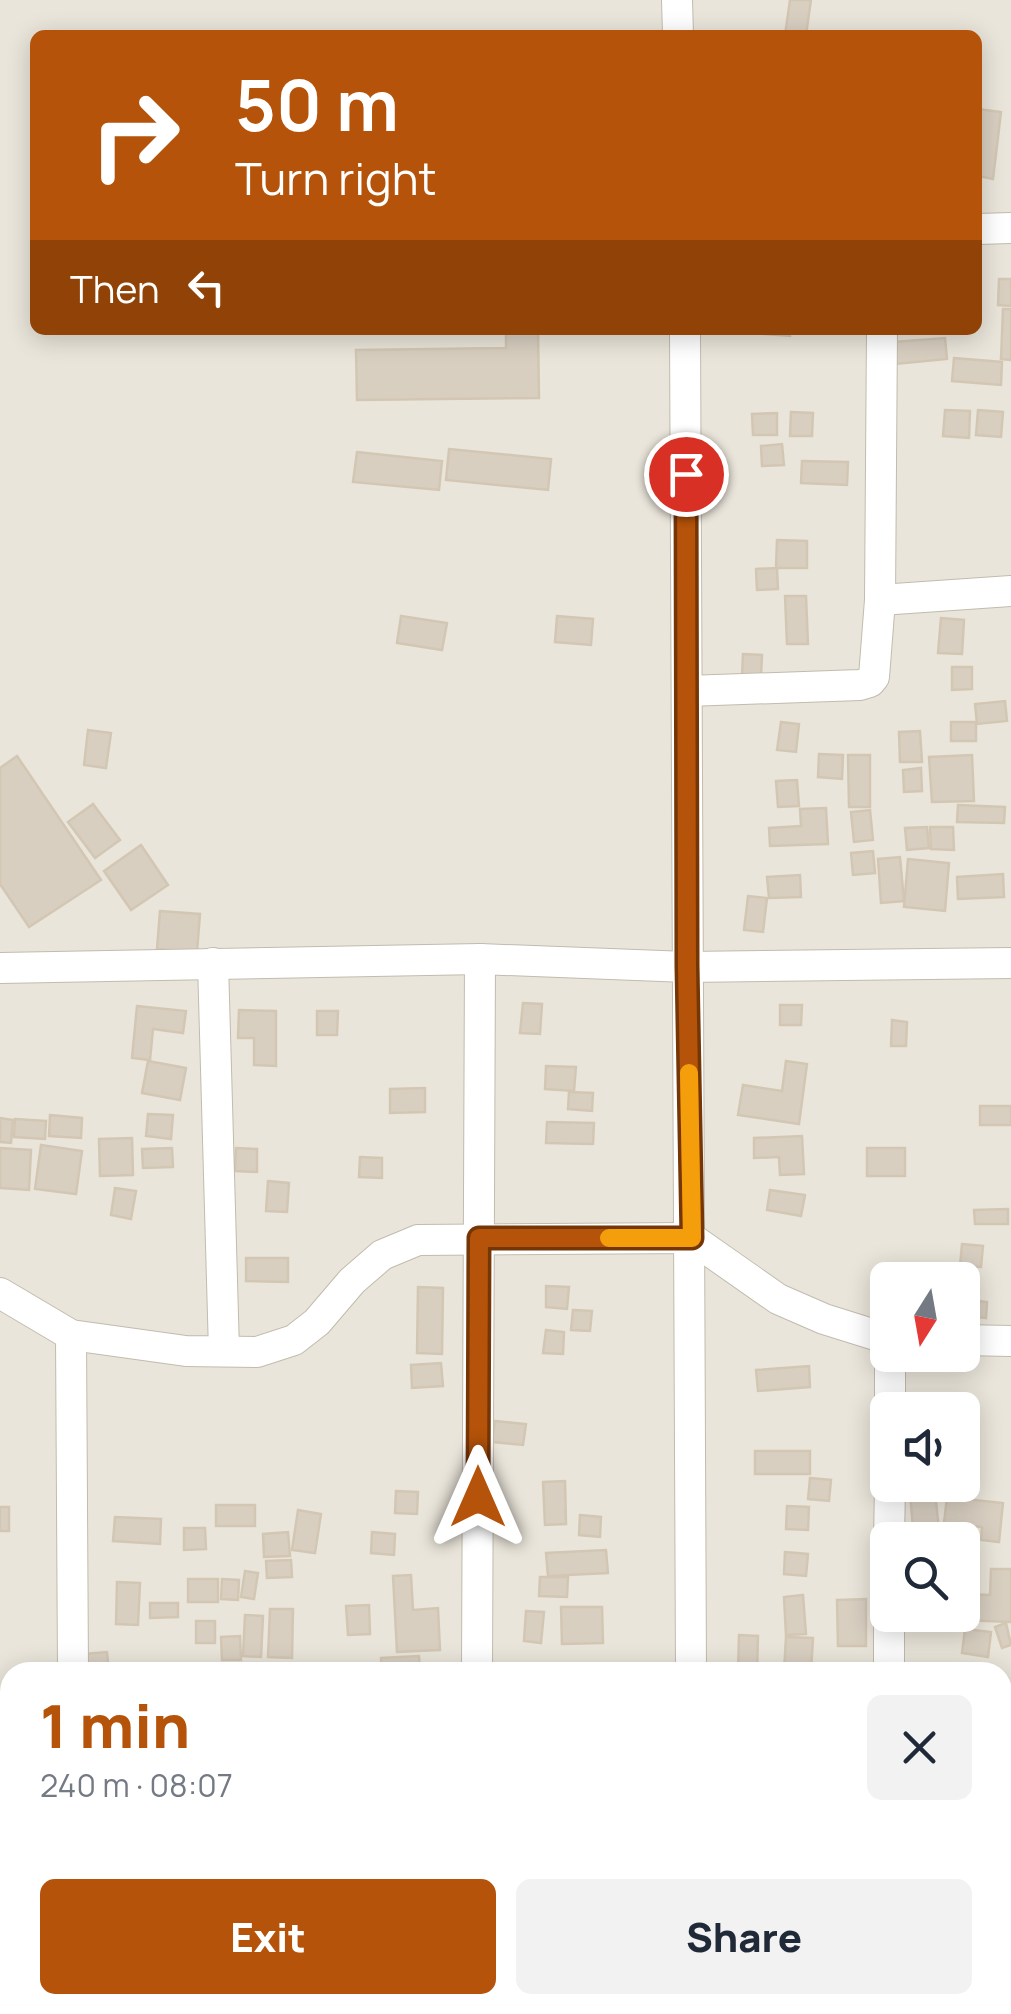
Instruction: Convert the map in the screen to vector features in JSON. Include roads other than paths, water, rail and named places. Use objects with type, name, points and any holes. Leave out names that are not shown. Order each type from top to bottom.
[{"type":"street","points":[[677,0],[678,30]]},
{"type":"street","points":[[982,229],[1011,228]]},
{"type":"street","points":[[685,335],[692,1662]]},
{"type":"street","points":[[687,690],[866,684],[876,672],[882,335]]},
{"type":"street","points":[[880,600],[1011,591]]},
{"type":"street","points":[[477,1662],[480,960]]},
{"type":"street","points":[[0,968],[480,960],[687,966],[1011,963]]},
{"type":"street","points":[[213,963],[224,1351]]},
{"type":"street","points":[[0,1294],[71,1335],[123,1344],[257,1352],[294,1340],[317,1322],[352,1281],[382,1255],[418,1240],[692,1238],[778,1299],[870,1333]]},
{"type":"street","points":[[71,1335],[72,1662]]},
{"type":"street","points":[[980,1340],[1011,1340]]},
{"type":"street","points":[[888,1662],[889,1632]]}]
